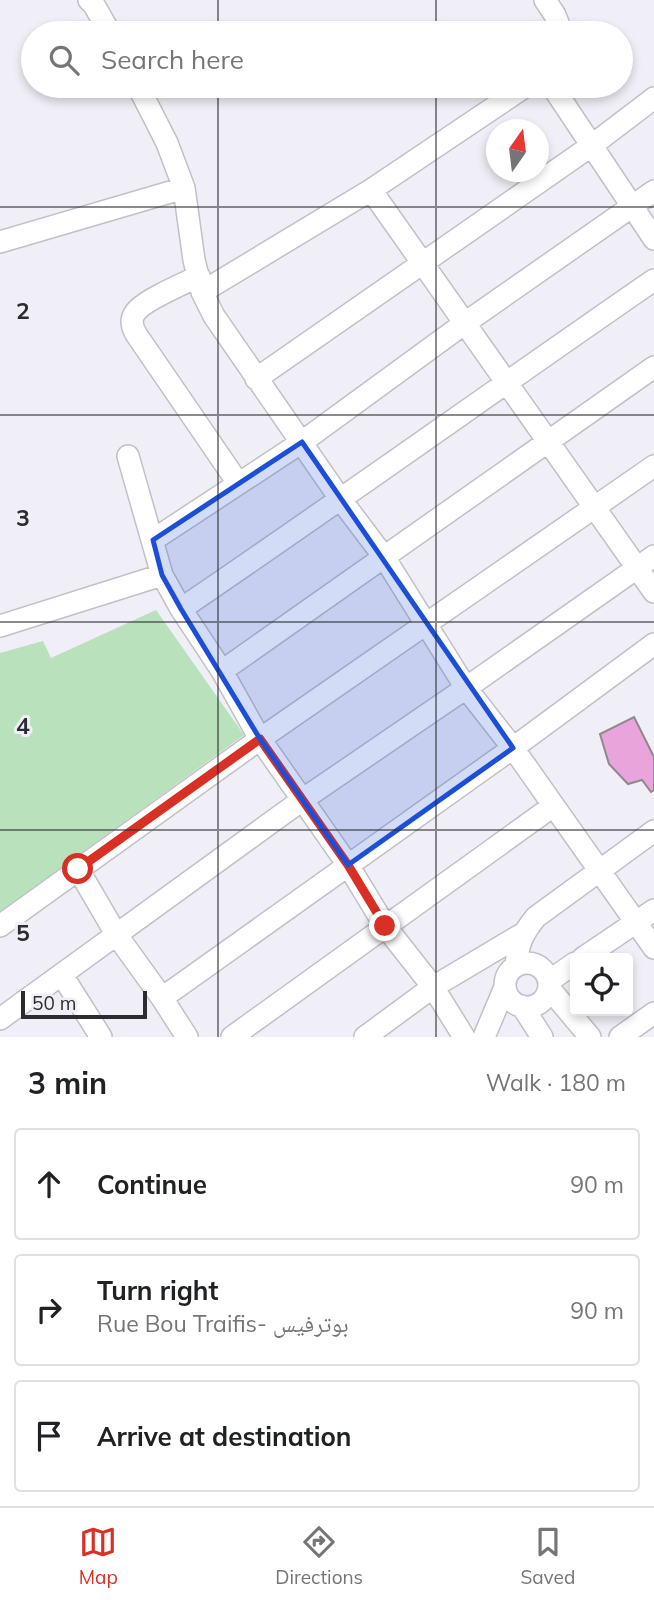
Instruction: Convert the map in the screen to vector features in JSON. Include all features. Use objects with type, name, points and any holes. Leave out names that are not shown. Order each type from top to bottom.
[{"type":"street","points":[[545,0],[557,21]]},
{"type":"street","points":[[93,2],[103,21]]},
{"type":"street","points":[[144,98],[167,143],[184,188],[194,260],[214,316],[341,500],[384,557],[467,688],[513,748],[654,948]]},
{"type":"street","points":[[238,482],[136,334],[132,326],[135,311],[146,303],[201,284],[371,190],[508,98]]},
{"type":"street","points":[[560,98],[654,239]]},
{"type":"street","points":[[256,379],[591,146],[654,98]]},
{"type":"street","points":[[0,242],[184,188]]},
{"type":"street","points":[[371,190],[594,507],[645,562],[654,592]]},
{"type":"street","points":[[153,540],[302,442],[465,323],[654,191]]},
{"type":"street","points":[[181,609],[341,500],[654,279]]},
{"type":"street","points":[[222,671],[654,367]]},
{"type":"street","points":[[128,456],[162,575],[181,609],[222,671],[260,739],[348,865],[385,926],[433,987],[464,1037]]},
{"type":"street","points":[[0,926],[260,739],[654,466]]},
{"type":"street","points":[[0,1019],[302,800],[645,562]]},
{"type":"street","points":[[0,626],[162,575]]},
{"type":"street","points":[[162,998],[654,644]]},
{"type":"street","points":[[232,1037],[554,806]]},
{"type":"street","points":[[516,966],[517,948],[536,917],[654,831]]},
{"type":"street","points":[[78,869],[116,934],[187,1037]]},
{"type":"street","points":[[590,953],[654,910]]},
{"type":"street","points":[[365,1037],[433,987],[524,933]]},
{"type":"street","points":[[542,1037],[514,999],[507,975],[521,963],[534,964],[544,970],[549,985],[590,1037]]},
{"type":"street","points":[[514,999],[529,1007],[536,1004],[547,995],[549,985],[570,967]]},
{"type":"street","points":[[62,975],[101,1037]]},
{"type":"street","points":[[486,1037],[514,999]]},
{"type":"street","points":[[620,1037],[654,1013]]},
{"type":"highlighted area","points":[[302,442],[513,748],[348,865],[260,739],[181,609],[162,575],[153,540]]},
{"type":"green space","points":[[156,610],[244,735],[0,912],[0,653],[43,641],[51,658]]},
{"type":"building","points":[[634,717],[654,757],[654,790],[651,792],[642,780],[628,784],[609,764],[600,734]]},
{"type":"route","points":[[78,869],[260,739],[348,865],[385,926]]}]
